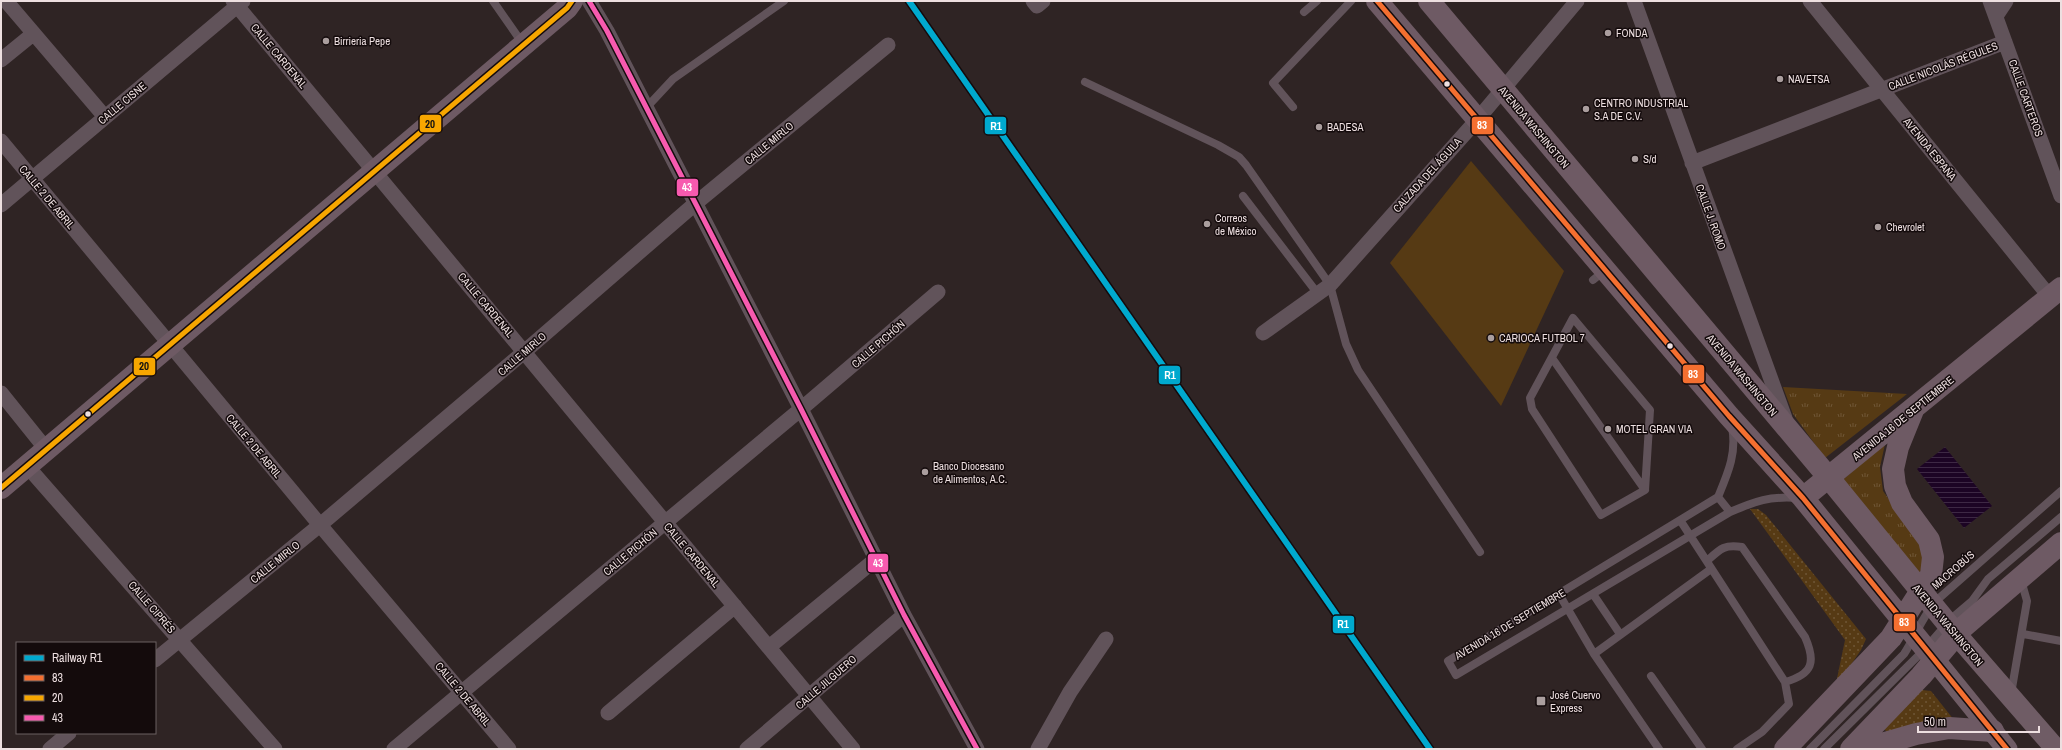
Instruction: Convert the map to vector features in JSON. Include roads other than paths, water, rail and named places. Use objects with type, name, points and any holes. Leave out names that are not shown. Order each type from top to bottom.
[{"type":"main road","points":[[1377,1],[1477,120],[1599,275],[1729,416],[1802,498],[2007,749]]},
{"type":"main road","name":"AVENIDA WASHINGTON","points":[[1429,1],[1829,478],[1951,629],[2007,695],[2056,749]]},
{"type":"main road","points":[[1,488],[523,45],[581,3]]},
{"type":"main road","name":"AVENIDA 16 DE SEPTIEMBRE","points":[[1802,498],[1913,410],[2056,292]]},
{"type":"main road","points":[[1851,749],[1922,676],[1919,642],[1933,557],[1929,540],[1902,503],[1895,486],[1893,469],[1898,447],[1913,410]]},
{"type":"main road","points":[[1785,749],[1891,638],[1919,642],[1951,629],[2020,578],[2061,542]]},
{"type":"main road","points":[[1864,749],[1916,734],[1949,728],[1993,731]]},
{"type":"street","points":[[6,1],[105,117]]},
{"type":"street","points":[[1033,1],[1037,6],[1044,1]]},
{"type":"street","name":"CALZADA DEL ÁGUILA","points":[[1263,333],[1330,286],[1477,120],[1577,1]]},
{"type":"street","name":"CALLE J. ROMO","points":[[1634,1],[1790,432]]},
{"type":"street","name":"AVENIDA ESPAÑA","points":[[1810,1],[1882,90],[2056,292]]},
{"type":"street","name":"CALLE CARTEROS","points":[[1990,1],[2061,196]]},
{"type":"street","points":[[1996,16],[2006,1]]},
{"type":"street","name":"CALLE CISNE","points":[[1,205],[238,3]]},
{"type":"street","name":"CALLE CARDENAL","points":[[238,3],[524,352],[853,749]]},
{"type":"street","points":[[581,3],[646,108],[801,409],[904,615],[977,749]]},
{"type":"street","points":[[1,60],[33,34]]},
{"type":"street","name":"CALLE NICOLÁS RÉGULES","points":[[1692,163],[2005,42]]},
{"type":"street","name":"CALLE MIRLO","points":[[156,659],[320,525],[524,352],[696,203],[888,45]]},
{"type":"street","name":"CALLE 2 DE ABRIL","points":[[1,141],[320,525],[509,749]]},
{"type":"street","name":"CALLE PICHÓN","points":[[394,749],[801,409],[938,292]]},
{"type":"street","points":[[1,393],[46,449]]},
{"type":"street","name":"CALLE CIPRÉS","points":[[27,466],[275,749]]},
{"type":"street","points":[[768,647],[876,559]]},
{"type":"street","points":[[608,713],[734,606]]},
{"type":"street","name":"CALLE JILGUERO","points":[[747,749],[904,615]]},
{"type":"street","points":[[1038,749],[1070,692],[1106,639]]},
{"type":"street","points":[[50,749],[68,734]]},
{"type":"street","points":[[1896,749],[1916,734]]},
{"type":"lane","points":[[494,1],[523,45]]},
{"type":"lane","points":[[646,108],[673,79],[784,1]]},
{"type":"lane","points":[[1304,12],[1317,1]]},
{"type":"lane","points":[[1293,107],[1273,83],[1351,1]]},
{"type":"lane","points":[[1085,82],[1218,144],[1239,157],[1330,286],[1346,344],[1358,370],[1480,552]]},
{"type":"lane","points":[[1243,196],[1318,294]]},
{"type":"lane","points":[[1573,318],[1650,410],[1645,490],[1601,515],[1532,410],[1530,398],[1573,318]]},
{"type":"lane","points":[[1552,358],[1645,490]]},
{"type":"lane","points":[[1729,416],[1734,441],[1733,455],[1728,475],[1718,497],[1730,512]]},
{"type":"lane","name":"MACROBÚS","points":[[1926,599],[2061,492]]},
{"type":"lane","name":"AVENIDA 16 DE SEPTIEMBRE","points":[[1718,497],[1448,662],[1456,675],[1730,512],[1757,500],[1783,497],[1802,498]]},
{"type":"lane","points":[[1951,629],[1988,579],[2061,517]]},
{"type":"lane","points":[[1680,520],[1785,682],[1789,704],[1762,732],[1737,749]]},
{"type":"lane","points":[[1707,561],[1719,549],[1730,545],[1742,547],[1805,638],[1812,654],[1810,665],[1797,679],[1785,682]]},
{"type":"lane","points":[[1594,654],[1711,569]]},
{"type":"lane","points":[[2007,695],[2012,688],[2023,634],[2027,601],[2020,578]]},
{"type":"lane","points":[[1559,594],[1594,654],[1659,749]]},
{"type":"lane","points":[[1593,594],[1620,634]]},
{"type":"lane","points":[[2023,634],[2061,641]]},
{"type":"lane","points":[[1810,749],[1904,654],[1919,642]]},
{"type":"lane","points":[[1824,749],[1919,642]]},
{"type":"lane","points":[[1651,676],[1702,749]]},
{"type":"railway","points":[[928,30],[1430,749]]},
{"type":"rail line","name":"R1","points":[[909,1],[1430,749]]},
{"type":"place","name":"FONDA","points":[[1608,33]]},
{"type":"place","name":"Birrieria Pepe","points":[[326,41]]},
{"type":"place","name":"NAVETSA","points":[[1780,79]]},
{"type":"place","name":"CENTRO INDUSTRIAL S.A DE C.V.","points":[[1586,109]]},
{"type":"place","name":"BADESA","points":[[1319,127]]},
{"type":"place","name":"S/d","points":[[1635,159]]},
{"type":"place","name":"Correos de México","points":[[1207,224]]},
{"type":"place","name":"Chevrolet","points":[[1878,227]]},
{"type":"place","name":"CARIOCA FUTBOL 7","points":[[1491,338]]},
{"type":"place","name":"MOTEL GRAN VIA","points":[[1608,429]]},
{"type":"place","name":"Banco Diocesano de Alimentos, A.C.","points":[[925,472]]},
{"type":"place","name":"José Cuervo Express","points":[[1541,701]]}]
